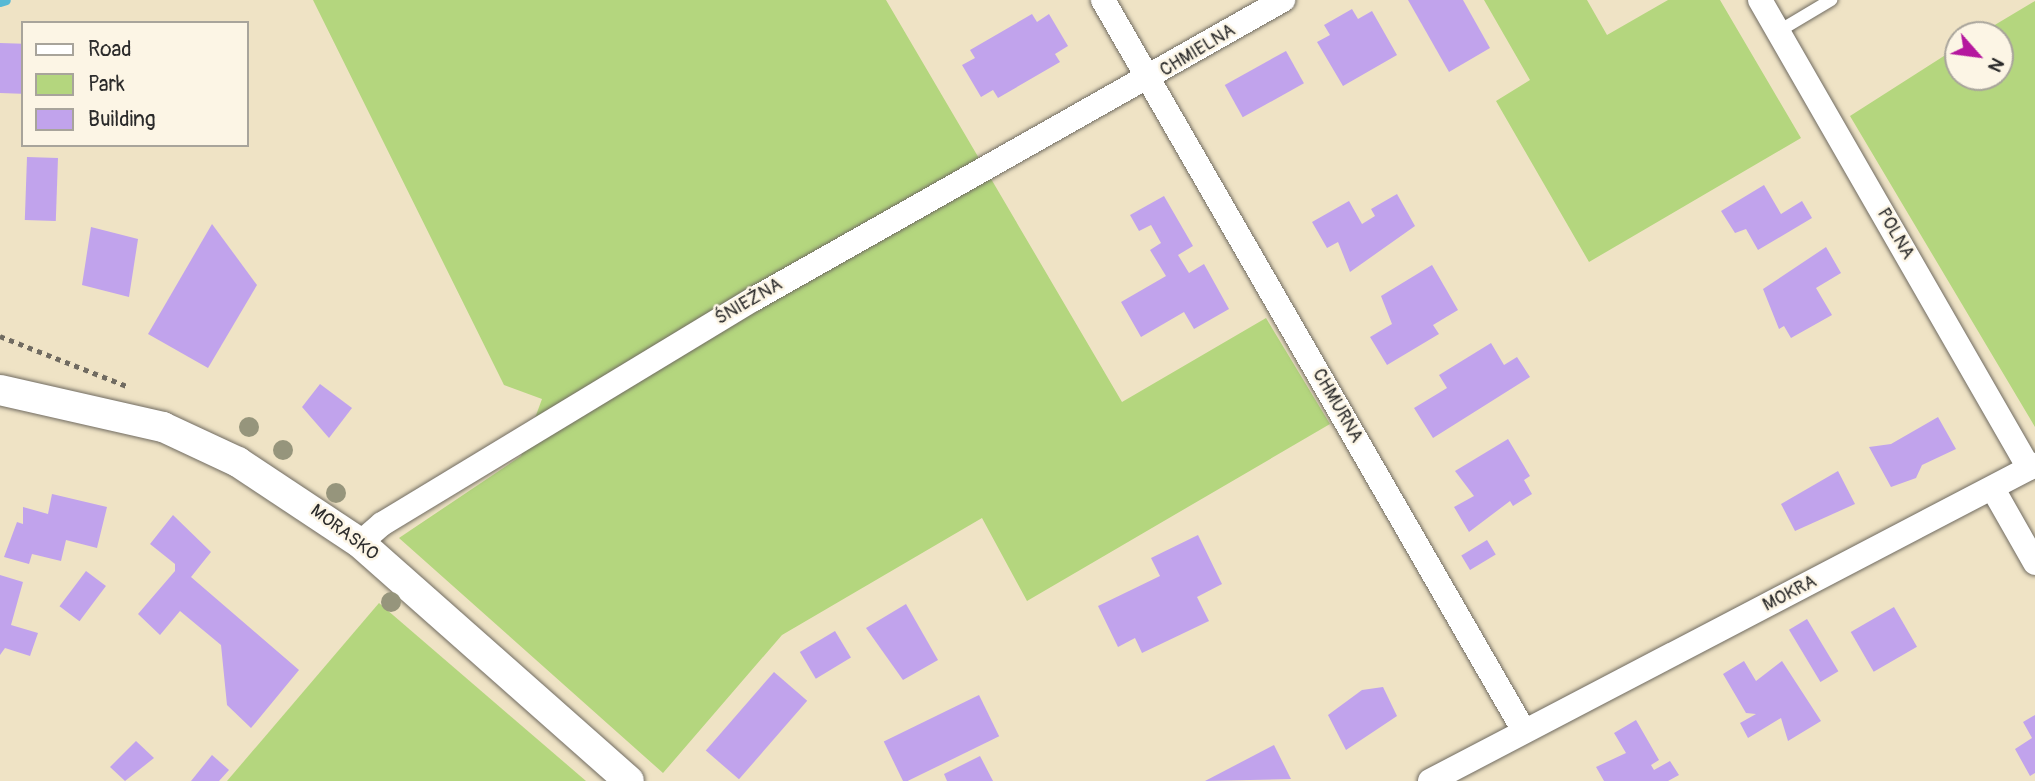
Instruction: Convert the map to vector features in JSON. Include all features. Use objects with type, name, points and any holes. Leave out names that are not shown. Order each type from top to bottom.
[{"type":"street","name":"CHMURNA","points":[[1103,0],[1534,726]]},
{"type":"street","name":"CHMIELNA","points":[[1149,80],[1283,0]]},
{"type":"street","name":"POLNA","points":[[1760,0],[2032,467]]},
{"type":"street","name":"ŚNIEŻNA","points":[[360,543],[382,524],[754,299],[1149,80]]},
{"type":"street","name":"MORASKO","points":[[0,390],[150,423],[202,443],[360,543],[629,781]]},
{"type":"street","name":"MOKRA","points":[[1430,781],[2032,467]]},
{"type":"street","points":[[1993,489],[2035,562]]},
{"type":"lane","points":[[1779,31],[1831,0]]},
{"type":"green space","points":[[313,0],[886,0],[1122,402],[1266,318],[1330,424],[1027,601],[982,518],[782,635],[663,773],[399,538],[521,456],[542,399],[504,385]]},
{"type":"green space","points":[[1484,0],[1587,0],[1607,35],[1668,0],[1720,0],[1801,138],[1589,262],[1496,101],[1530,80]]},
{"type":"green space","points":[[2035,1],[2035,427],[1850,116],[1944,56],[1944,91],[2014,91],[2014,21],[2001,21]]},
{"type":"green space","points":[[379,603],[586,781],[227,781]]},
{"type":"building","points":[[1408,0],[1463,0],[1490,48],[1449,72]]},
{"type":"building","points":[[1352,9],[1358,19],[1372,11],[1397,55],[1343,86],[1317,42],[1330,35],[1324,25]]},
{"type":"building","points":[[1032,14],[1037,22],[1049,14],[1068,46],[1055,54],[1060,62],[998,98],[993,90],[981,97],[962,65],[975,58],[970,50]]},
{"type":"building","points":[[0,43],[21,44],[21,94],[0,93]]},
{"type":"building","points":[[1286,51],[1304,83],[1243,117],[1225,85]]},
{"type":"building","points":[[27,157],[58,158],[56,221],[25,220]]},
{"type":"building","points":[[1764,185],[1781,214],[1802,201],[1812,218],[1758,250],[1746,229],[1735,233],[1721,211]]},
{"type":"building","points":[[1397,194],[1415,226],[1350,272],[1338,242],[1327,248],[1312,222],[1349,201],[1362,224],[1375,216],[1371,209]]},
{"type":"building","points":[[1164,196],[1193,246],[1178,255],[1189,273],[1204,264],[1229,309],[1194,329],[1184,312],[1141,337],[1121,302],[1166,276],[1150,250],[1161,243],[1151,225],[1139,231],[1130,215]]},
{"type":"building","points":[[212,224],[257,285],[208,368],[148,334]]},
{"type":"building","points":[[91,227],[138,239],[129,297],[82,285]]},
{"type":"building","points":[[1826,247],[1841,273],[1816,288],[1832,315],[1791,338],[1784,326],[1779,329],[1763,289]]},
{"type":"building","points":[[1432,265],[1458,310],[1433,325],[1439,334],[1387,365],[1370,337],[1392,324],[1381,296]]},
{"type":"building","points":[[1491,343],[1504,365],[1517,357],[1530,377],[1433,438],[1414,408],[1447,388],[1439,375]]},
{"type":"building","points":[[320,384],[352,408],[329,438],[302,407]]},
{"type":"building","points":[[1938,417],[1956,449],[1922,465],[1916,478],[1891,487],[1869,447],[1891,444]]},
{"type":"building","points":[[1508,439],[1530,476],[1524,480],[1532,494],[1513,506],[1510,501],[1469,532],[1454,507],[1474,496],[1455,471]]},
{"type":"building","points":[[1838,471],[1855,504],[1795,531],[1781,504]]},
{"type":"building","points":[[52,494],[107,507],[97,548],[66,540],[61,561],[32,554],[29,564],[4,557],[17,522],[23,524],[23,507],[48,514]]},
{"type":"building","points":[[173,515],[211,552],[191,577],[299,670],[251,728],[227,705],[221,645],[180,611],[160,635],[138,614],[175,571],[175,564],[150,544]]},
{"type":"building","points":[[1198,535],[1222,584],[1197,597],[1209,621],[1142,653],[1135,638],[1118,647],[1098,606],[1160,576],[1151,558]]},
{"type":"building","points":[[1487,540],[1496,555],[1470,570],[1461,555]]},
{"type":"building","points":[[86,571],[106,586],[79,621],[60,606]]},
{"type":"building","points":[[0,575],[23,582],[11,625],[38,633],[30,656],[5,648],[0,655]]},
{"type":"building","points":[[906,604],[938,660],[903,680],[866,628]]},
{"type":"building","points":[[1894,607],[1917,647],[1874,672],[1851,632]]},
{"type":"building","points":[[1807,619],[1838,671],[1820,682],[1789,630]]},
{"type":"building","points":[[835,631],[851,658],[816,679],[800,652]]},
{"type":"building","points":[[1744,661],[1756,681],[1782,661],[1821,721],[1788,741],[1781,718],[1748,738],[1740,723],[1756,714],[1746,713],[1723,674]]},
{"type":"building","points":[[774,672],[807,701],[739,779],[706,750]]},
{"type":"building","points":[[1383,687],[1397,716],[1346,750],[1328,715],[1362,690]]},
{"type":"building","points":[[979,695],[999,736],[908,781],[903,781],[884,741]]},
{"type":"building","points":[[2035,715],[2035,773],[2030,776],[2015,749],[2032,738],[2023,722]]},
{"type":"building","points":[[1636,720],[1659,760],[1651,765],[1654,770],[1670,761],[1679,775],[1668,781],[1604,781],[1596,767],[1626,753],[1614,733]]},
{"type":"building","points":[[136,741],[154,758],[125,781],[110,767]]},
{"type":"building","points":[[1274,745],[1291,779],[1205,781]]},
{"type":"building","points":[[212,755],[229,770],[219,781],[191,781]]},
{"type":"building","points":[[980,756],[993,781],[947,781],[944,774]]},
{"type":"waterway","points":[[0,2],[6,0]]}]
